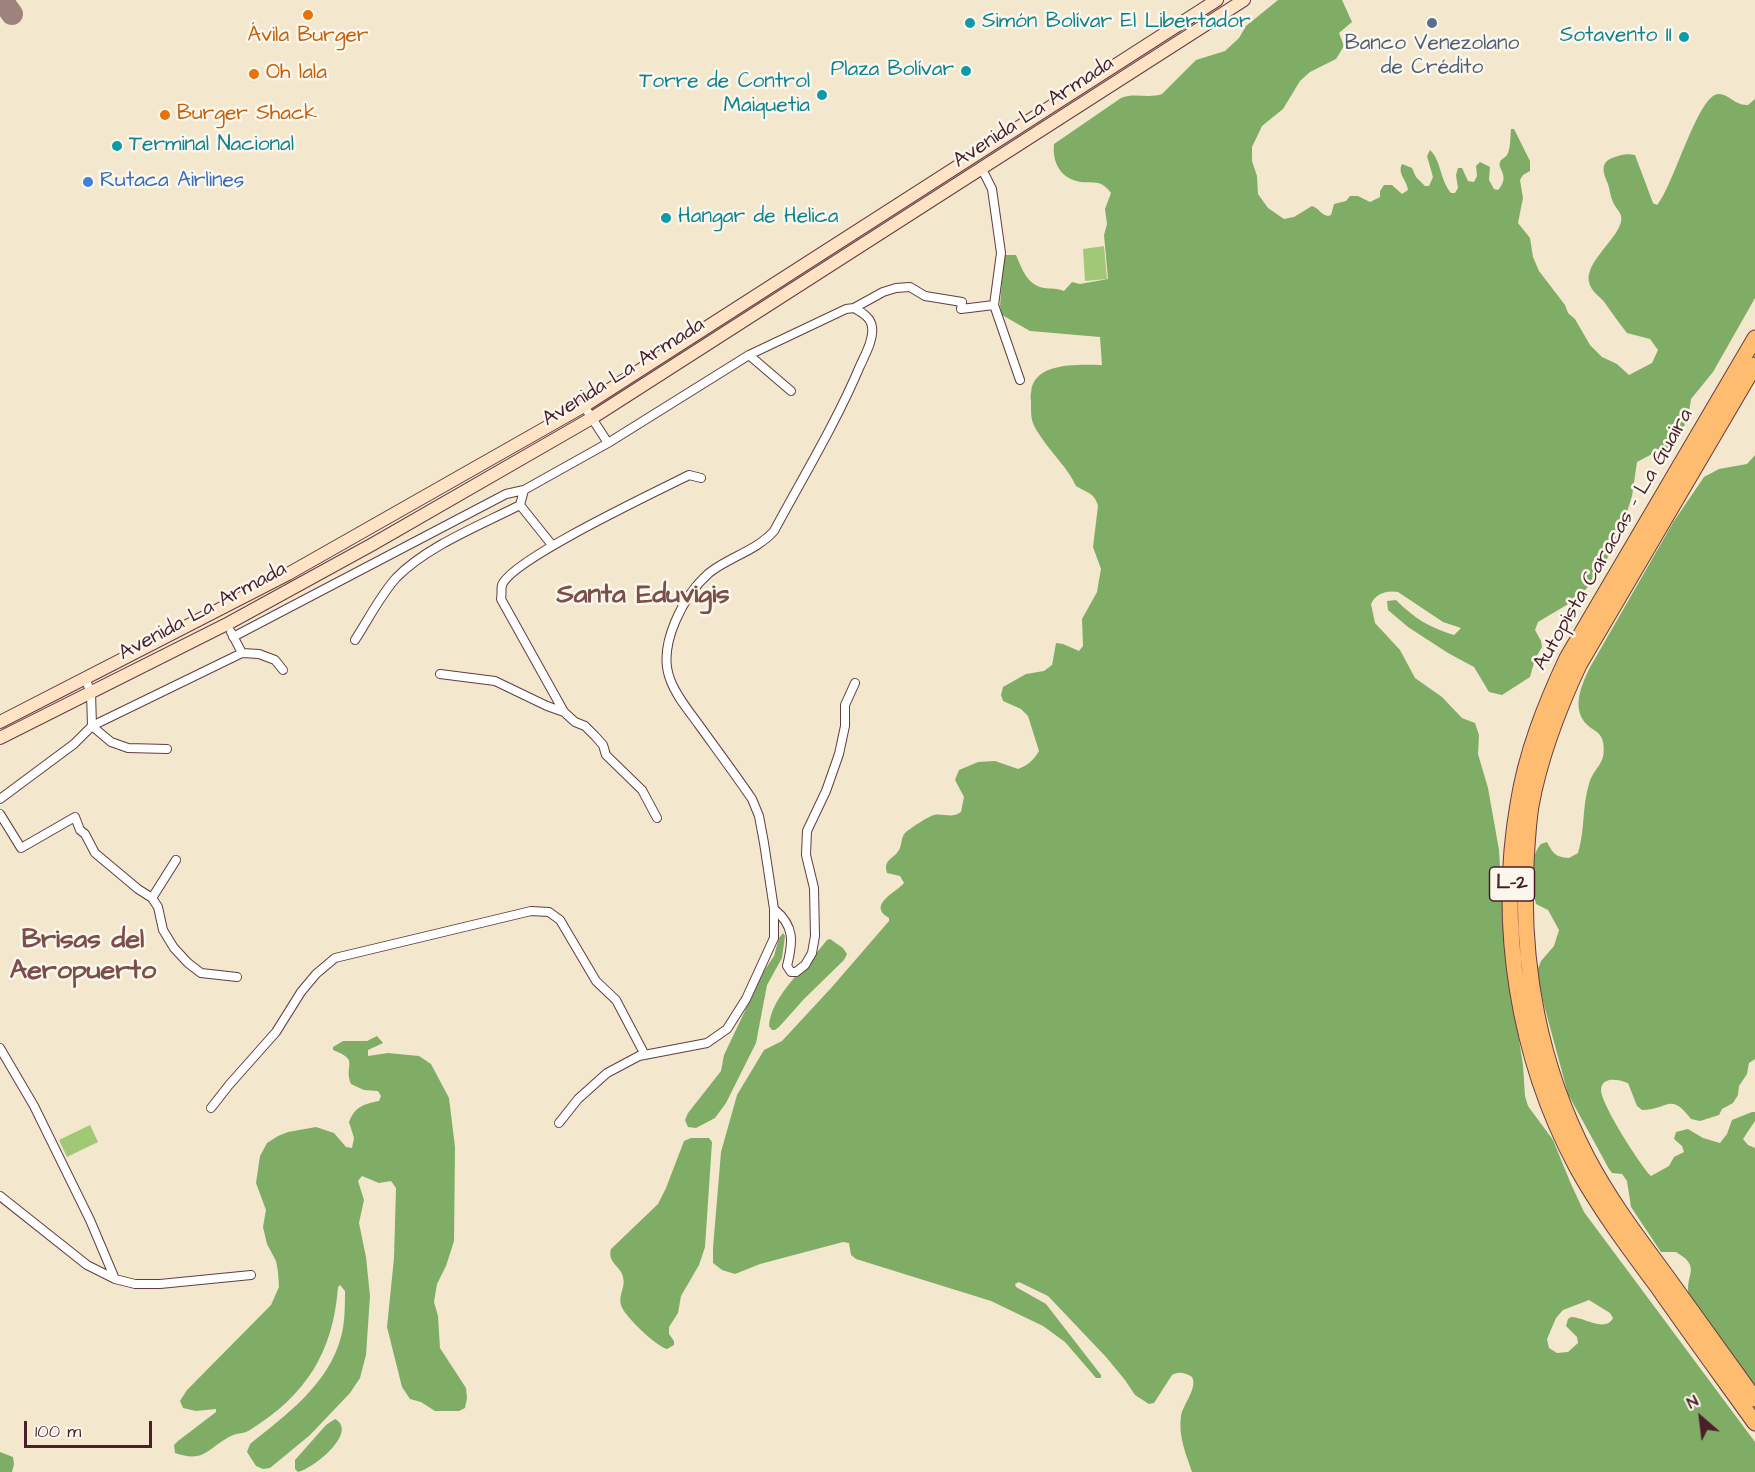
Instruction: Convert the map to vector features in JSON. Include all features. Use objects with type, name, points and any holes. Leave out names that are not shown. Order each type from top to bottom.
[{"type":"highway","name":"Autopista Caracas - La Guaira","points":[[1755,338],[1573,648],[1553,688],[1532,746],[1518,802],[1511,905],[1514,963],[1525,1026],[1547,1100],[1565,1144],[1607,1217],[1755,1423]]},
{"type":"highway","name":"Autopista Caracas - La Guaira","points":[[1755,365],[1585,655],[1566,693],[1545,750],[1532,805],[1528,828],[1525,905],[1528,961],[1536,1014],[1549,1064],[1573,1128],[1618,1210],[1755,1399]]},
{"type":"main road","name":"Avenida La Armada","points":[[0,722],[288,574],[584,406],[1217,0]]},
{"type":"main road","name":"Avenida La Armada","points":[[0,738],[229,623],[373,544],[592,418],[1244,0]]},
{"type":"street","points":[[982,169],[992,189],[1001,253],[994,305],[1020,380]]},
{"type":"street","points":[[233,637],[497,498],[524,490],[608,443],[750,355],[846,309],[854,308],[883,292],[910,287],[925,296],[962,302],[962,309],[994,305]]},
{"type":"street","points":[[559,1123],[578,1099],[607,1073],[639,1056],[707,1043],[728,1029],[746,999],[774,938],[774,909],[761,825],[752,799],[680,699],[669,678],[666,655],[672,629],[683,606],[696,587],[711,572],[758,546],[774,531],[848,394],[873,331],[872,322],[854,308]]},
{"type":"street","points":[[750,355],[791,391]]},
{"type":"street","points":[[584,406],[608,443]]},
{"type":"street","points":[[657,818],[642,790],[606,755],[603,745],[585,726],[575,722],[564,712],[501,599],[502,585],[516,570],[552,545],[689,475],[701,478]]},
{"type":"street","points":[[355,640],[394,580],[408,567],[441,546],[520,505],[524,490]]},
{"type":"street","points":[[520,505],[552,545]]},
{"type":"street","points":[[229,623],[233,637],[242,653]]},
{"type":"street","points":[[0,799],[74,744],[92,726],[242,653],[267,657],[274,660],[283,670]]},
{"type":"street","points":[[440,674],[495,681],[564,712]]},
{"type":"street","points":[[85,679],[92,692],[92,726],[111,742],[128,748],[167,748]]},
{"type":"street","points":[[774,909],[788,923],[791,950],[787,966],[791,972],[796,972],[805,965],[812,953],[815,936],[814,888],[806,855],[807,831],[826,791],[839,754],[846,726],[845,705],[855,683]]},
{"type":"street","points":[[0,813],[21,848],[75,817],[94,854],[138,889],[152,897],[160,912],[161,925],[174,948],[188,963],[201,973],[237,977]]},
{"type":"street","points":[[152,897],[176,860]]},
{"type":"street","points":[[211,1108],[276,1032],[301,992],[316,974],[335,958],[531,911],[549,912],[560,920],[596,981],[616,1000],[645,1055]]},
{"type":"street","points":[[0,1048],[34,1106],[90,1220],[115,1279]]},
{"type":"street","points":[[0,1196],[87,1265],[115,1279],[135,1284],[160,1284],[251,1275]]},
{"type":"green space","points":[[1278,0],[1342,0],[1352,22],[1339,33],[1344,46],[1336,59],[1310,72],[1300,81],[1283,109],[1262,126],[1252,147],[1258,194],[1268,208],[1284,219],[1294,217],[1312,206],[1328,216],[1331,215],[1334,204],[1346,201],[1350,196],[1358,196],[1370,202],[1380,197],[1380,191],[1384,185],[1392,185],[1402,194],[1408,190],[1401,174],[1402,164],[1412,168],[1416,177],[1425,186],[1429,186],[1433,177],[1427,156],[1430,150],[1434,154],[1451,193],[1455,193],[1458,188],[1456,175],[1458,168],[1462,168],[1468,181],[1474,182],[1477,176],[1476,166],[1480,162],[1490,167],[1489,180],[1494,189],[1498,190],[1504,177],[1500,162],[1508,152],[1511,129],[1514,129],[1530,161],[1530,171],[1520,180],[1523,198],[1518,223],[1530,238],[1533,257],[1539,271],[1565,305],[1568,313],[1575,319],[1590,345],[1602,357],[1617,364],[1629,375],[1652,363],[1658,350],[1650,339],[1627,333],[1589,282],[1589,274],[1596,259],[1621,222],[1621,216],[1612,200],[1604,173],[1605,163],[1621,155],[1635,155],[1653,203],[1657,205],[1694,124],[1711,98],[1719,94],[1743,105],[1748,105],[1755,99],[1755,298],[1713,372],[1691,399],[1688,419],[1675,441],[1662,453],[1652,454],[1637,462],[1632,496],[1626,515],[1604,566],[1599,570],[1593,582],[1575,600],[1538,622],[1535,630],[1542,647],[1535,659],[1530,677],[1502,695],[1489,692],[1474,667],[1408,627],[1388,610],[1387,601],[1396,600],[1423,622],[1445,632],[1454,635],[1461,628],[1443,622],[1398,592],[1382,593],[1371,604],[1375,623],[1400,650],[1415,678],[1442,697],[1462,718],[1475,723],[1479,735],[1478,754],[1488,788],[1499,850],[1505,950],[1528,1106],[1553,1140],[1584,1212],[1755,1442],[1755,1472],[1192,1472],[1183,1445],[1180,1423],[1182,1411],[1193,1386],[1192,1377],[1182,1373],[1172,1375],[1154,1403],[1149,1404],[1135,1395],[1106,1357],[1048,1296],[1019,1282],[1015,1284],[1016,1287],[1046,1304],[1101,1378],[1096,1378],[1065,1342],[1043,1326],[991,1301],[856,1259],[851,1255],[849,1243],[843,1242],[760,1264],[735,1274],[722,1270],[713,1263],[721,1152],[737,1095],[764,1050],[782,1041],[889,921],[883,913],[882,904],[904,883],[900,876],[887,873],[887,862],[899,850],[907,831],[934,815],[951,815],[961,812],[964,797],[955,780],[959,770],[978,762],[995,761],[1018,769],[1030,762],[1039,751],[1028,716],[1021,709],[1003,701],[1001,695],[1003,687],[1026,674],[1044,671],[1052,665],[1056,643],[1079,651],[1083,646],[1082,619],[1097,592],[1101,569],[1093,547],[1098,506],[1093,496],[1076,486],[1033,424],[1031,395],[1034,383],[1040,375],[1049,370],[1070,365],[1102,365],[1100,337],[1030,331],[1002,315],[1000,306],[1004,255],[1016,255],[1029,280],[1044,288],[1064,291],[1072,282],[1080,284],[1108,279],[1104,235],[1107,224],[1105,209],[1111,193],[1101,184],[1081,182],[1063,174],[1056,164],[1054,144],[1121,98],[1162,94],[1196,60],[1225,51],[1239,38],[1246,26]],"holes":[[[1589,1300],[1610,1313],[1613,1318],[1605,1324],[1571,1317],[1566,1326],[1577,1337],[1578,1343],[1568,1352],[1557,1353],[1549,1348],[1547,1339],[1556,1318],[1563,1310]]]},
{"type":"green space","points":[[1104,246],[1107,279],[1085,281],[1083,249]]},
{"type":"green space","points":[[1755,455],[1755,1059],[1749,1063],[1747,1074],[1739,1086],[1738,1095],[1733,1103],[1722,1109],[1719,1115],[1700,1121],[1691,1119],[1673,1104],[1642,1110],[1637,1106],[1628,1083],[1625,1082],[1608,1080],[1602,1085],[1601,1090],[1607,1108],[1630,1148],[1651,1176],[1669,1166],[1674,1157],[1684,1152],[1682,1146],[1674,1139],[1676,1132],[1688,1129],[1703,1138],[1720,1143],[1727,1134],[1732,1120],[1755,1112],[1755,1121],[1743,1139],[1755,1148],[1755,1387],[1689,1296],[1691,1267],[1689,1263],[1676,1252],[1661,1252],[1631,1207],[1627,1181],[1622,1174],[1612,1173],[1609,1169],[1568,1094],[1537,971],[1541,961],[1554,946],[1559,930],[1548,910],[1536,904],[1532,873],[1534,857],[1541,844],[1547,842],[1553,852],[1561,857],[1569,858],[1578,853],[1587,792],[1591,778],[1602,761],[1604,750],[1601,737],[1585,722],[1579,708],[1580,692],[1589,669],[1674,521],[1704,477],[1719,469],[1747,464]]},
{"type":"green space","points":[[783,933],[785,936],[782,958],[767,985],[756,1043],[726,1103],[715,1118],[696,1128],[688,1127],[685,1120],[688,1113],[721,1071],[724,1055],[764,971],[774,956],[779,938]]},
{"type":"green space","points":[[830,939],[843,948],[847,954],[844,960],[779,1027],[772,1030],[769,1026],[771,1014],[783,991]]},
{"type":"green space","points":[[377,1036],[383,1043],[368,1050],[368,1056],[388,1053],[419,1056],[431,1064],[449,1098],[455,1147],[454,1241],[437,1284],[434,1302],[438,1316],[440,1348],[466,1388],[465,1408],[459,1411],[435,1411],[421,1402],[410,1399],[402,1387],[387,1327],[394,1258],[396,1188],[391,1181],[379,1183],[362,1176],[358,1181],[364,1200],[359,1223],[366,1257],[370,1296],[366,1355],[360,1378],[350,1393],[310,1435],[270,1468],[263,1469],[256,1466],[247,1452],[250,1444],[304,1398],[326,1370],[335,1354],[341,1337],[344,1314],[345,1291],[340,1285],[330,1332],[323,1352],[301,1387],[287,1402],[250,1430],[231,1436],[205,1453],[185,1456],[175,1453],[174,1445],[178,1441],[216,1412],[216,1409],[196,1411],[183,1408],[180,1401],[187,1390],[271,1305],[279,1287],[276,1261],[267,1244],[263,1227],[266,1210],[256,1183],[260,1156],[267,1143],[278,1136],[316,1127],[334,1133],[346,1147],[352,1148],[354,1138],[349,1122],[351,1117],[360,1107],[379,1101],[381,1096],[378,1091],[364,1090],[351,1084],[349,1060],[333,1050],[333,1047],[343,1041],[367,1041]]},
{"type":"green space","points":[[90,1125],[98,1142],[67,1157],[59,1140]]},
{"type":"green space","points":[[691,1138],[709,1138],[712,1142],[705,1247],[699,1265],[681,1296],[678,1313],[669,1327],[669,1334],[674,1345],[667,1349],[648,1337],[623,1310],[620,1298],[624,1284],[623,1277],[610,1254],[611,1249],[658,1204],[684,1141]]},
{"type":"green space","points":[[335,1419],[341,1425],[338,1441],[323,1457],[298,1472],[295,1469],[295,1460],[326,1425]]},
{"type":"green space","points":[[0,1452],[13,1457],[12,1472],[0,1472]]},
{"type":"taxiway","points":[[2,0],[12,14]]},
{"type":"place","name":"Ávila Burger","points":[[308,15]]},
{"type":"place","name":"Simón Bolívar El Libertador","points":[[970,23]]},
{"type":"place","name":"Banco Venezolano de Crédito","points":[[1432,23]]},
{"type":"place","name":"Sotavento II","points":[[1684,37]]},
{"type":"place","name":"Plaza Bolívar","points":[[966,71]]},
{"type":"place","name":"Oh lala","points":[[254,74]]},
{"type":"place","name":"Torre de Control Maiquetia","points":[[822,95]]},
{"type":"place","name":"Burger Shack","points":[[165,115]]},
{"type":"place","name":"Terminal Nacional","points":[[117,146]]},
{"type":"place","name":"Rutaca Airlines","points":[[88,182]]},
{"type":"place","name":"Hangar de Helica","points":[[666,218]]},
{"type":"district","name":"Santa Eduvigis","points":[[643,596]]},
{"type":"district","name":"Brisas del Aeropuerto","points":[[83,956]]}]
